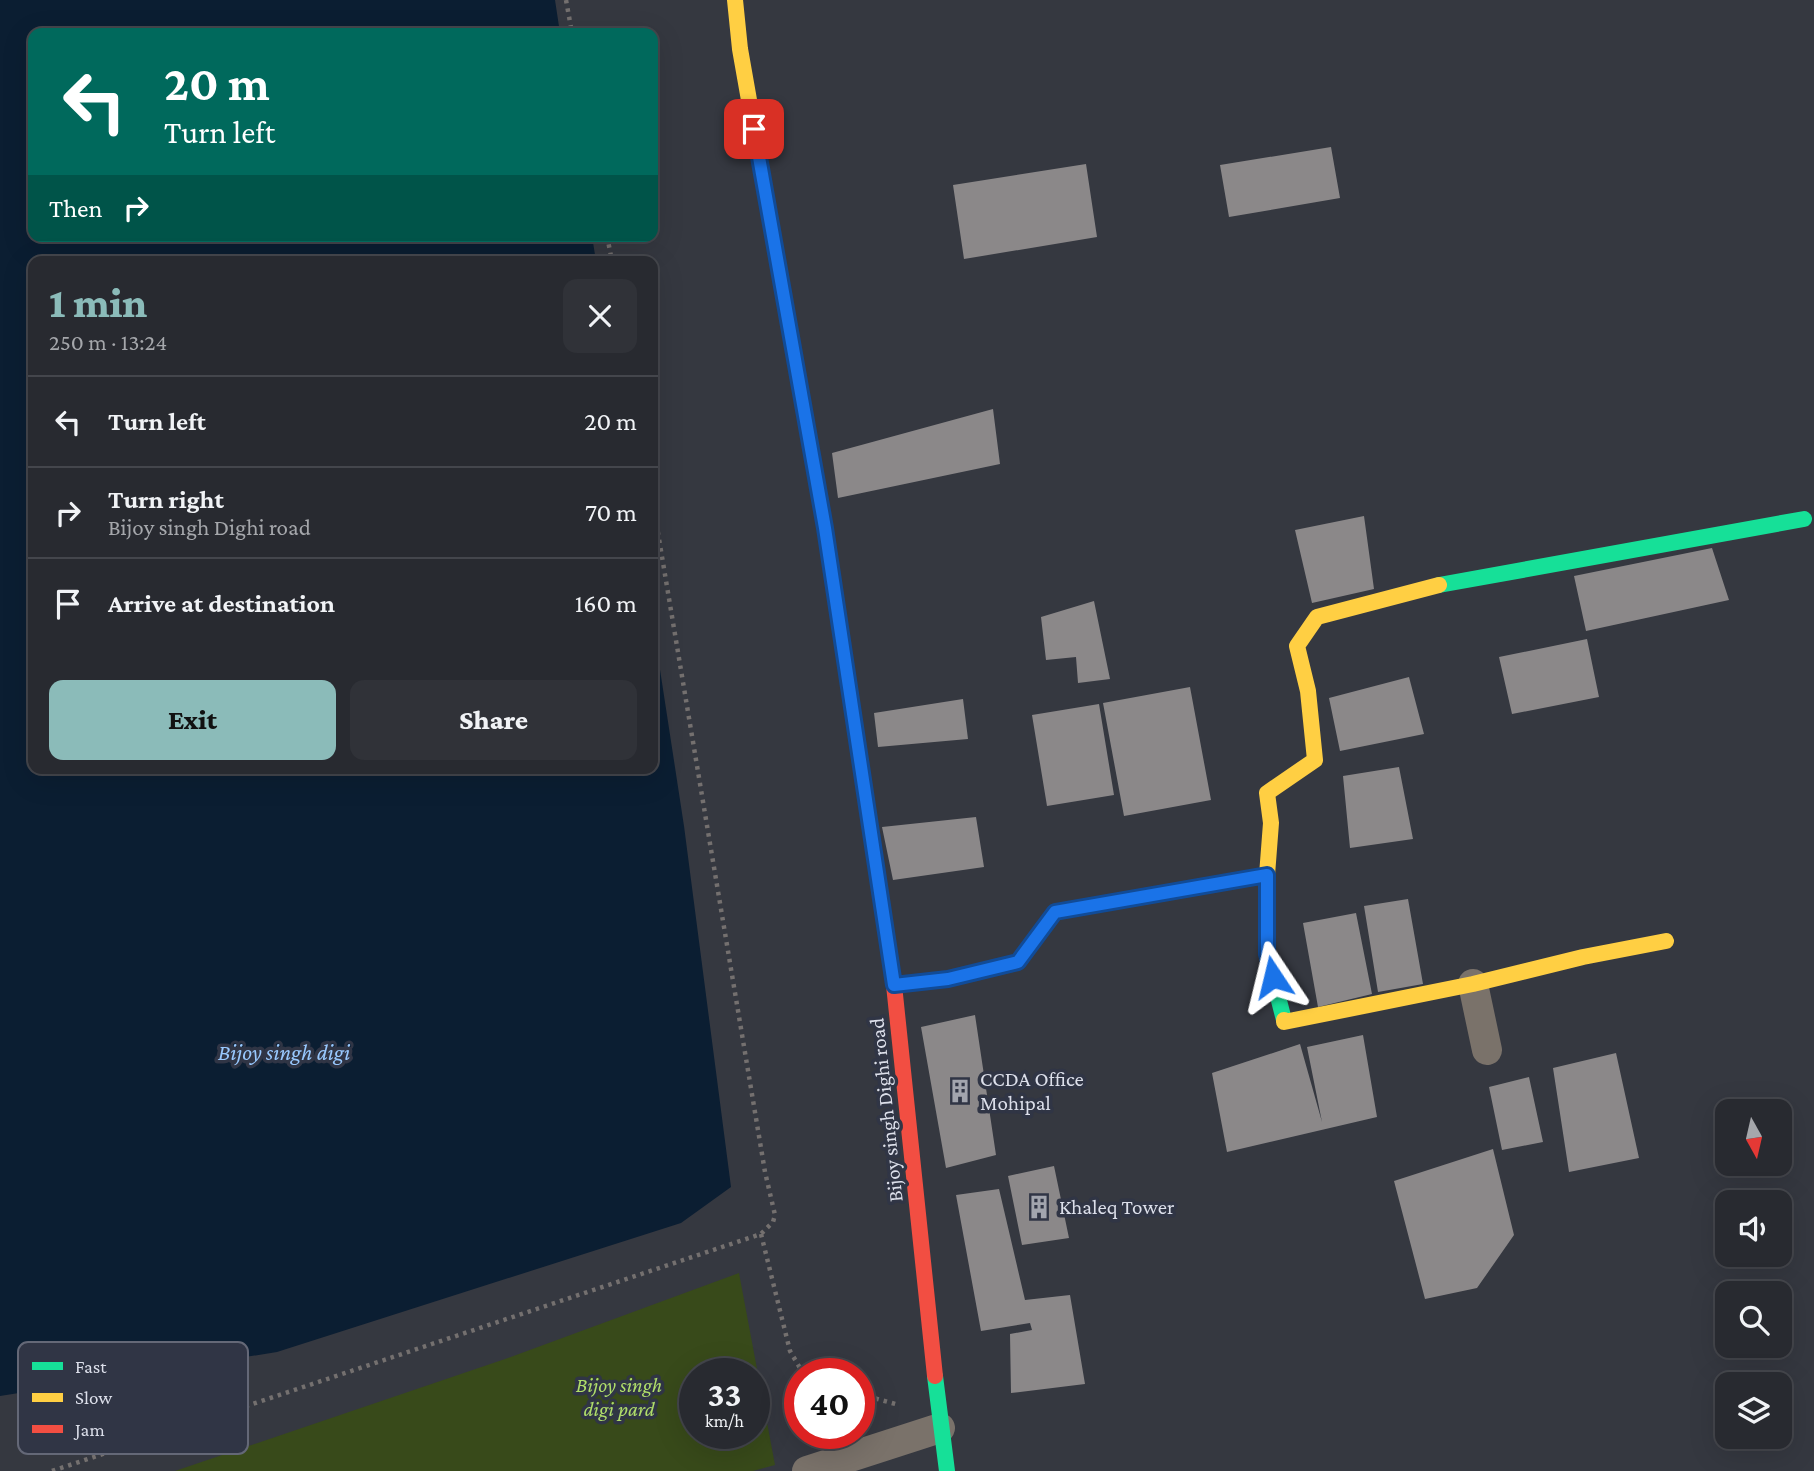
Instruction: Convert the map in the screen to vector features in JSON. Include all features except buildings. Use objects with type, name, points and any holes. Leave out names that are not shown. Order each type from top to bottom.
[{"type":"street","name":"Bijoy singh Dighi road","points":[[735,0],[740,49],[825,528],[894,985],[940,1428],[947,1471]]},
{"type":"street","points":[[1666,941],[1583,957],[1474,984],[1284,1022],[1267,954],[1267,875],[1271,823],[1267,793],[1315,761],[1308,691],[1297,646],[1317,617],[1458,580],[1804,519]]},
{"type":"street","points":[[894,985],[948,979],[1018,962],[1055,912],[1267,875]]},
{"type":"street","points":[[1474,984],[1487,1050]]},
{"type":"street","points":[[807,1471],[940,1428]]},
{"type":"path","points":[[566,0],[571,28]]},
{"type":"path","points":[[248,1405],[761,1234],[773,1222],[775,1215],[765,1172],[658,533]]},
{"type":"path","points":[[761,1234],[790,1351],[794,1358]]},
{"type":"path","points":[[52,1471],[103,1454]]},
{"type":"green space","name":"Bijoy singh digi pard","points":[[739,1273],[755,1358],[679,1358],[679,1449],[770,1449],[770,1438],[775,1465],[753,1471],[175,1471],[225,1454],[248,1454],[248,1446],[508,1358]]},
{"type":"water","name":"Bijoy singh digi","points":[[0,0],[555,0],[559,28],[28,28],[28,242],[593,242],[595,256],[28,256],[28,774],[658,774],[658,657],[684,826],[731,1187],[681,1223],[277,1352],[248,1357],[248,1342],[18,1342],[18,1393],[0,1396]]},
{"type":"traffic: fast","points":[[1439,585],[1804,519]]},
{"type":"traffic: fast","points":[[842,640],[883,912]]},
{"type":"traffic: fast","points":[[894,985],[948,979],[1018,962],[1055,912],[1267,875],[1267,954],[1284,1020]]},
{"type":"traffic: fast","points":[[935,1376],[947,1471]]},
{"type":"traffic: slow","points":[[735,0],[740,49],[785,304]]},
{"type":"traffic: slow","points":[[1267,875],[1271,823],[1267,793],[1315,760],[1308,691],[1297,646],[1317,617],[1439,585]]},
{"type":"traffic: slow","points":[[1284,1020],[1473,984],[1583,957],[1666,941]]},
{"type":"traffic: jam","points":[[785,304],[842,640]]},
{"type":"traffic: jam","points":[[883,912],[894,985],[935,1376]]},
{"type":"place","name":"CCDA Office Mohipal","points":[[960,1091]]},
{"type":"place","name":"Khaleq Tower","points":[[1039,1207]]},
{"type":"route","points":[[754,129],[825,528],[894,985],[948,979],[1018,962],[1055,912],[1267,875],[1267,954],[1273,977]]}]
